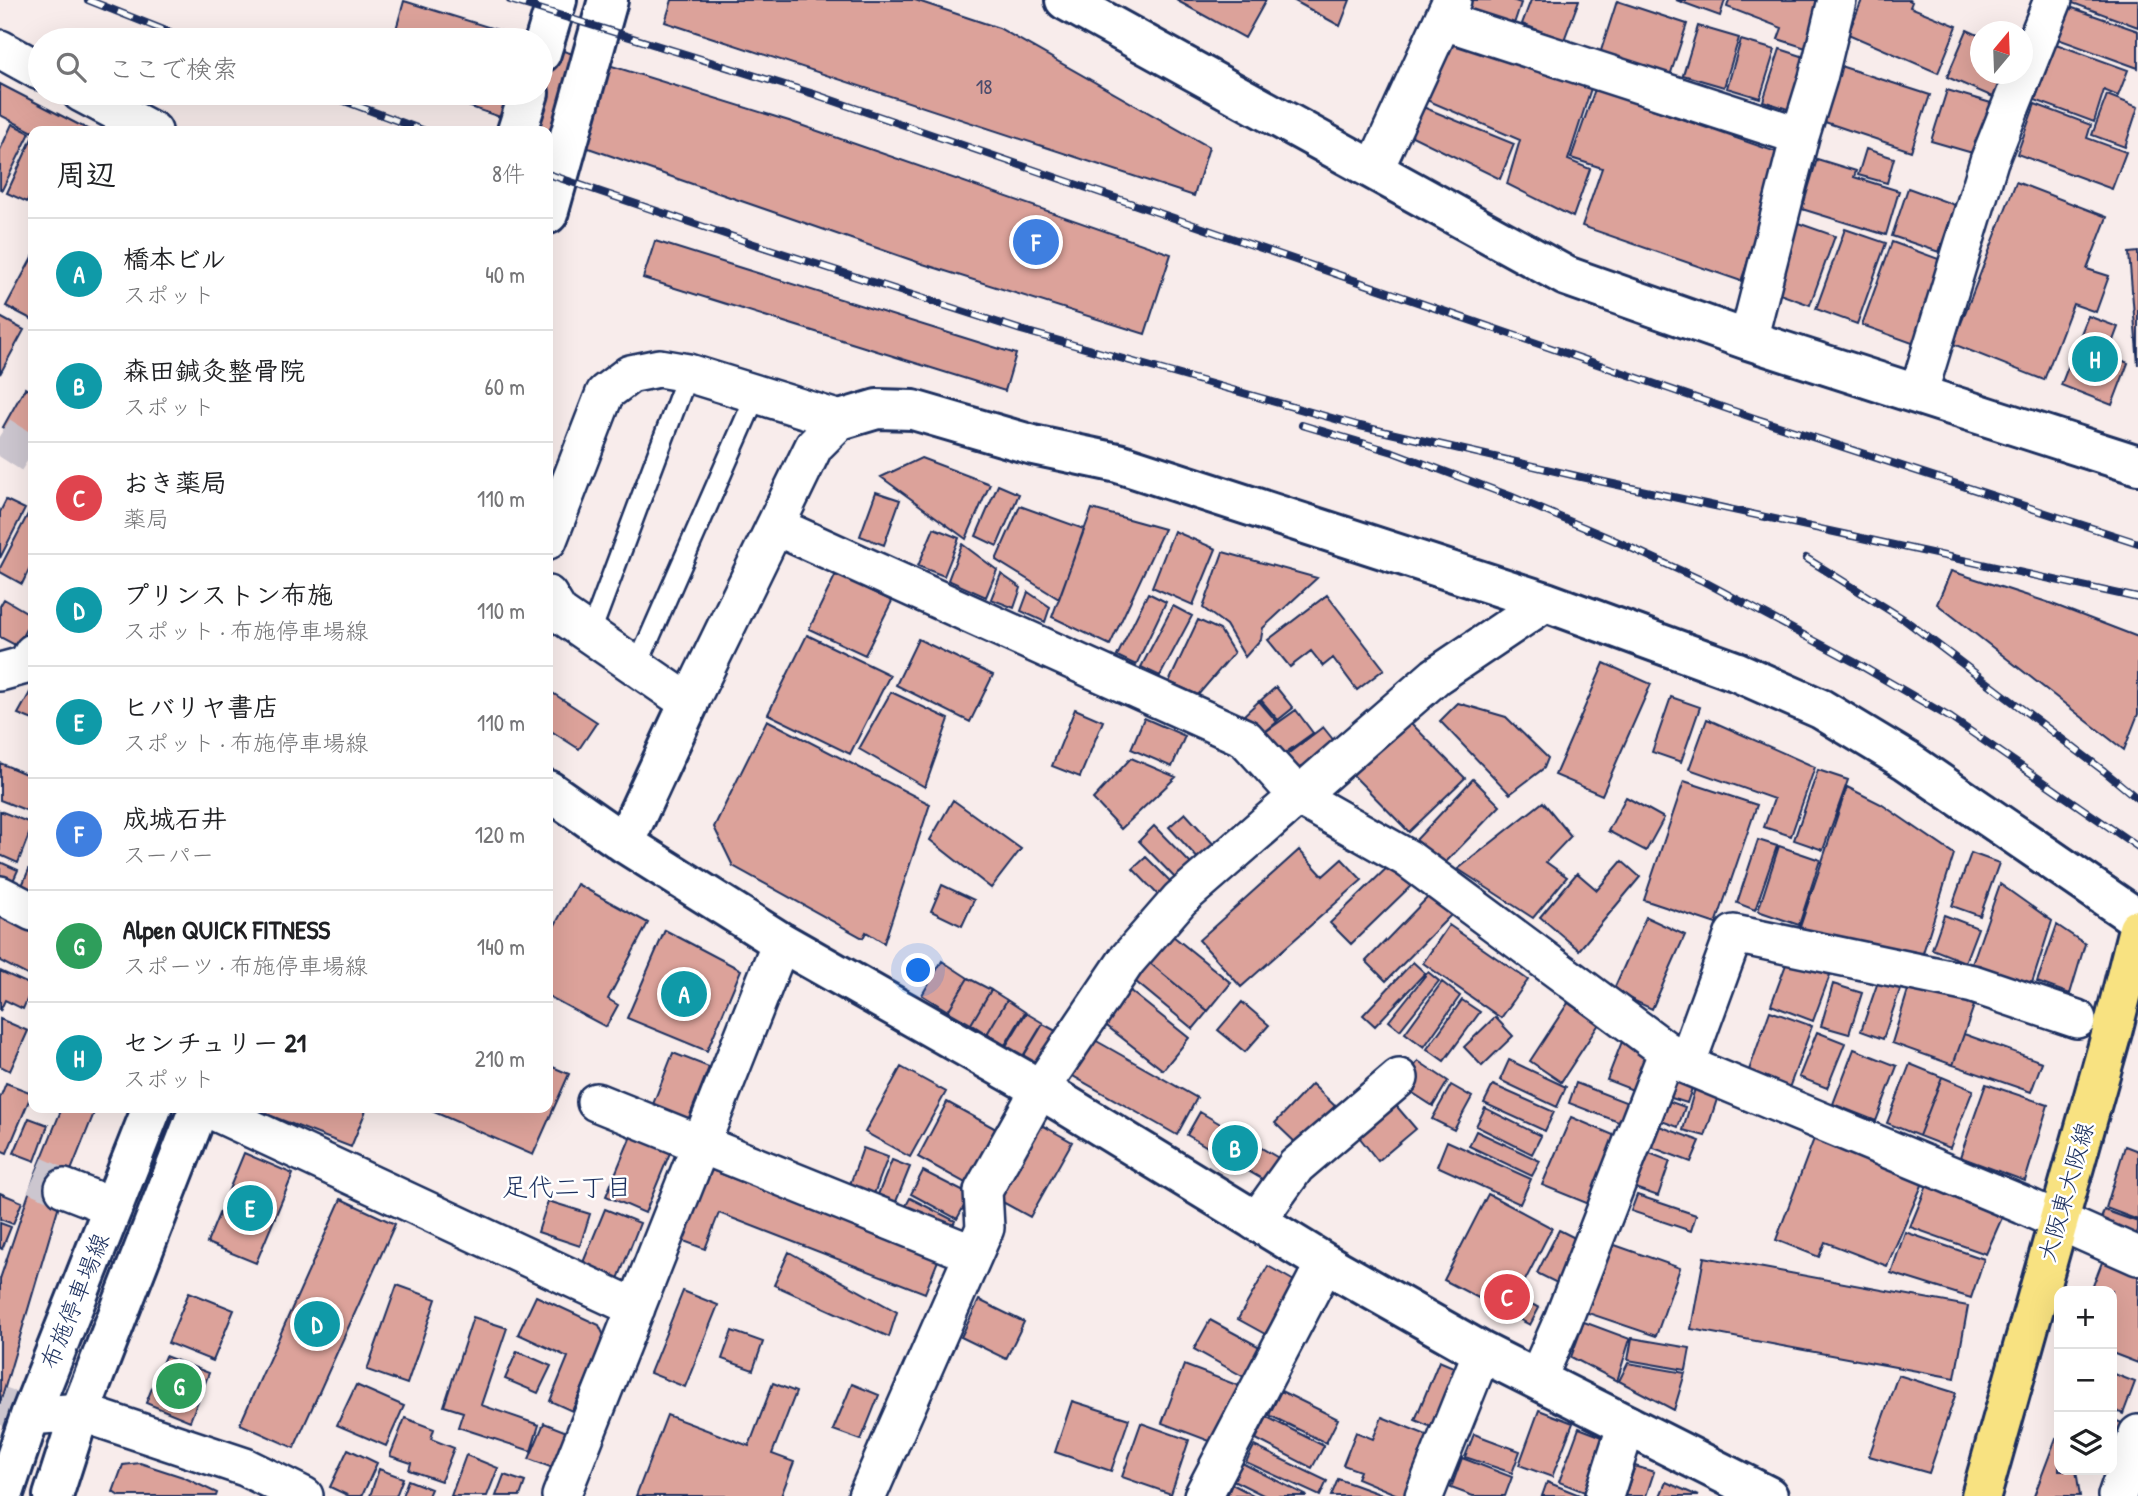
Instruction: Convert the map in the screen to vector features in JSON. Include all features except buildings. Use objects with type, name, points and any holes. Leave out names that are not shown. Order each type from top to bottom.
[{"type":"main road","name":"大阪東大阪線","points":[[1981,1496],[2112,1032],[2138,929]]},
{"type":"street","points":[[549,28],[557,0]]},
{"type":"street","points":[[553,196],[608,0]]},
{"type":"street","points":[[1065,0],[1566,276],[1748,340],[2138,465]]},
{"type":"street","points":[[1748,340],[1837,0]]},
{"type":"street","points":[[1918,394],[1989,161],[2053,0]]},
{"type":"street","points":[[1374,170],[1448,11],[1800,136]]},
{"type":"street","points":[[0,50],[28,65]]},
{"type":"street","points":[[104,105],[144,126]]},
{"type":"street","points":[[518,126],[525,105]]},
{"type":"street","points":[[553,527],[605,393],[630,374],[659,368],[688,373],[840,421]]},
{"type":"street","points":[[624,843],[814,446],[840,421],[877,409],[914,410],[1033,445],[1118,463],[1546,602],[1735,671],[1821,709],[1907,761],[2138,919]]},
{"type":"street","points":[[775,526],[1244,738],[1299,797],[1407,858],[1677,1058],[2138,1256]]},
{"type":"street","points":[[869,1495],[985,1228],[983,1191],[1040,1089],[1127,960],[1180,899],[1436,676],[1546,602]]},
{"type":"street","points":[[553,603],[559,613],[689,703]]},
{"type":"street","points":[[0,672],[26,665],[28,662]]},
{"type":"street","points":[[553,793],[624,843],[781,942],[1040,1089],[1325,1263],[1482,1352],[1768,1496]]},
{"type":"street","points":[[0,895],[28,909]]},
{"type":"street","points":[[1537,1379],[1734,934],[1973,984],[2077,1019]]},
{"type":"street","points":[[561,1496],[781,942]]},
{"type":"street","points":[[1256,1222],[1296,1166],[1399,1077]]},
{"type":"street","points":[[596,1102],[974,1254]]},
{"type":"street","name":"布施停車場線","points":[[3,1496],[30,1416],[150,1113]]},
{"type":"street","name":"布施停車場線","points":[[53,1496],[80,1412],[197,1113]]},
{"type":"street","points":[[219,1113],[636,1308]]},
{"type":"street","points":[[64,1188],[113,1208]]},
{"type":"street","points":[[1203,1496],[1325,1263]]},
{"type":"street","points":[[1424,1496],[1482,1352]]},
{"type":"street","points":[[30,1416],[80,1412],[241,1483],[303,1496]]},
{"type":"street","points":[[1604,1496],[1627,1424]]},
{"type":"street","points":[[2117,1496],[2138,1434]]},
{"type":"lane","points":[[590,634],[688,373]]},
{"type":"lane","points":[[637,666],[756,395]]},
{"type":"tunnel","points":[[0,435],[28,453]]},
{"type":"tunnel","points":[[35,1175],[64,1188]]},
{"type":"tunnel","points":[[0,1405],[30,1416]]},
{"type":"railway","points":[[88,0],[159,28]]},
{"type":"railway","points":[[510,0],[814,94],[1754,418],[2138,543]]},
{"type":"railway","points":[[355,105],[412,126]]},
{"type":"railway","points":[[553,176],[1021,330],[1360,426],[2138,598]]},
{"type":"railway","points":[[1302,425],[1393,452],[1510,496],[1701,580],[1858,664],[1951,718],[2138,847]]},
{"type":"railway","points":[[1806,558],[1905,620],[2138,799]]},
{"type":"place","name":"成城石井","points":[[1036,242]]},
{"type":"place","name":"センチュリー 21","points":[[2095,359]]},
{"type":"place","name":"橋本ビル","points":[[684,994]]},
{"type":"place","name":"森田鍼灸整骨院","points":[[1235,1148]]},
{"type":"place","name":"ヒバリヤ書店","points":[[250,1208]]},
{"type":"place","name":"おき薬局","points":[[1507,1297]]},
{"type":"place","name":"プリンストン布施","points":[[317,1324]]},
{"type":"place","name":"Alpen QUICK FITNESS","points":[[179,1386]]},
{"type":"district","name":"足代二丁目","points":[[567,1187]]}]
